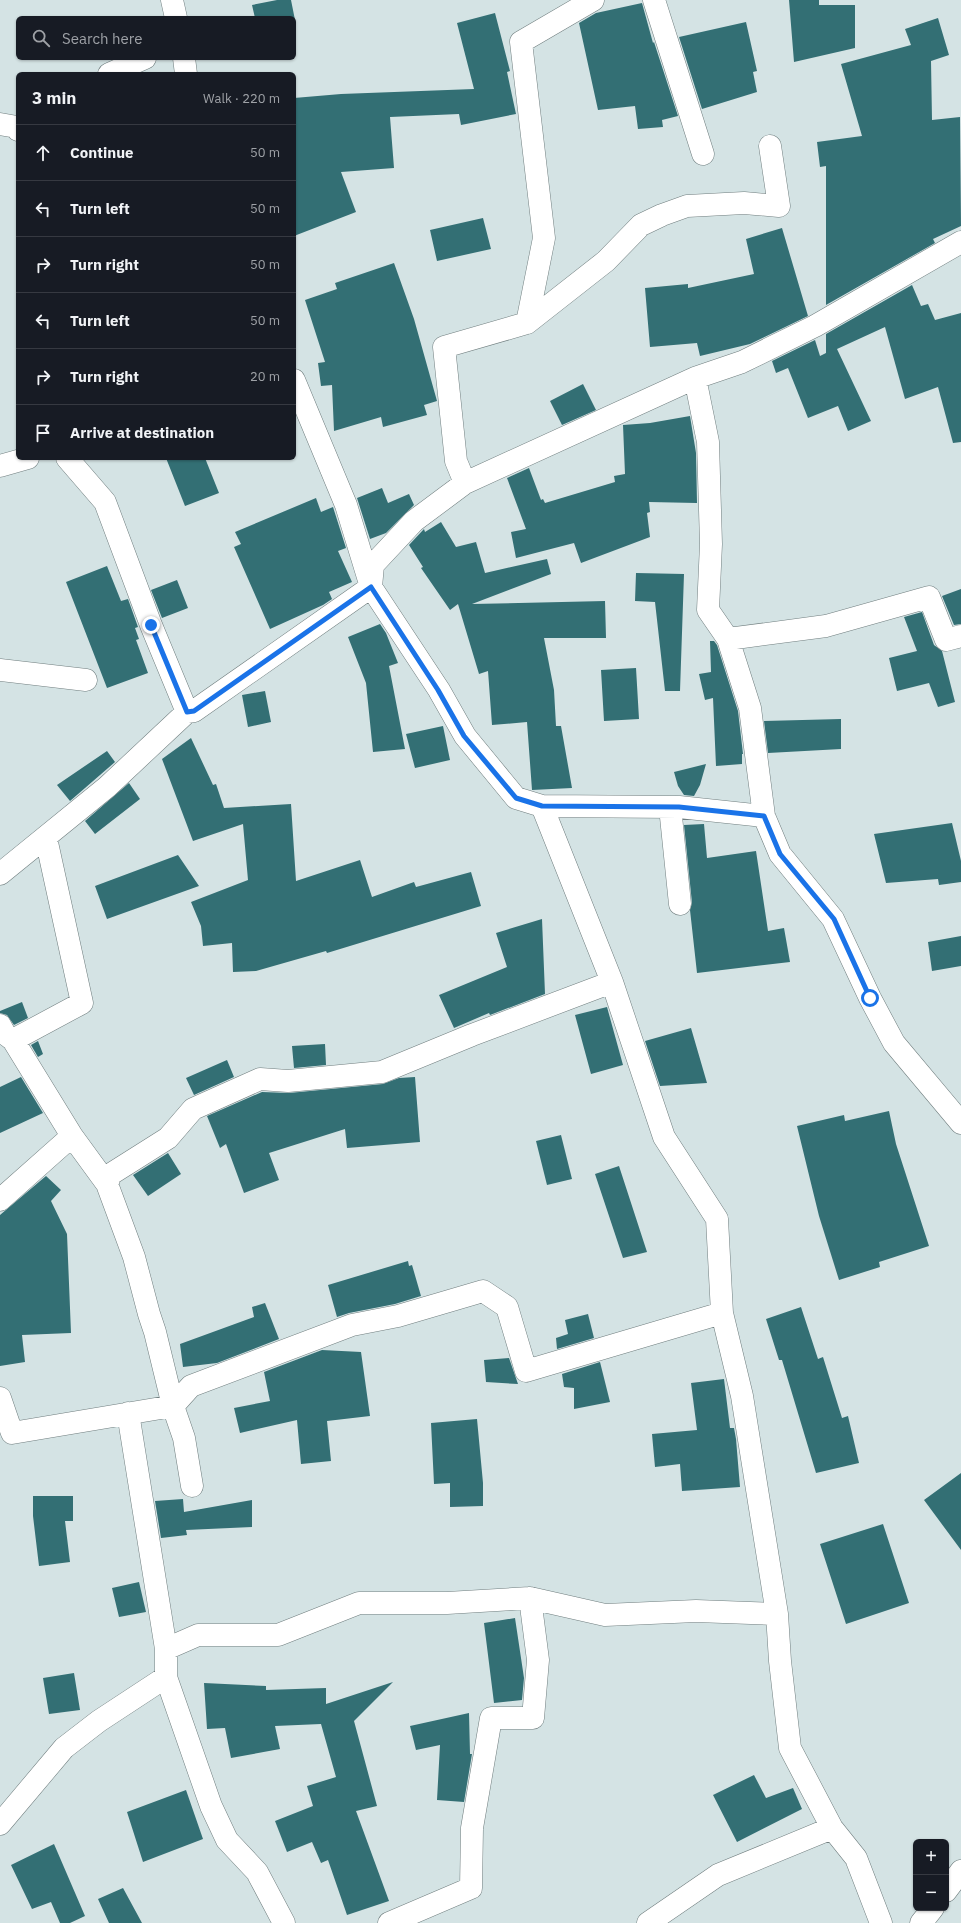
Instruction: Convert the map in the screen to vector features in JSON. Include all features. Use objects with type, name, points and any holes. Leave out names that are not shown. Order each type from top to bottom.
[{"type":"street","points":[[172,0],[176,16]]},
{"type":"street","points":[[527,323],[544,238],[521,42],[593,0]]},
{"type":"street","points":[[654,0],[703,154]]},
{"type":"street","points":[[114,72],[140,60]]},
{"type":"street","points":[[184,60],[186,72]]},
{"type":"street","points":[[0,124],[16,127]]},
{"type":"street","points":[[464,483],[456,461],[444,347],[527,323],[606,261],[641,226],[662,215],[687,206],[744,203],[779,206],[770,146]]},
{"type":"street","points":[[0,874],[107,788],[187,712],[194,711],[371,587],[373,565],[414,520],[464,483],[695,378],[742,362],[815,326],[961,242]]},
{"type":"street","points":[[695,378],[708,442],[711,544],[708,610],[728,639],[750,708],[764,816],[780,854],[834,919],[870,998],[894,1043],[961,1123]]},
{"type":"street","points":[[296,385],[346,505],[371,587],[438,690],[464,736],[516,798],[542,806],[670,807],[764,816]]},
{"type":"street","points":[[0,466],[21,460]]},
{"type":"street","points":[[69,460],[105,502],[151,625],[187,712]]},
{"type":"street","points":[[728,639],[826,626],[929,597],[946,640],[961,636]]},
{"type":"street","points":[[0,670],[86,680]]},
{"type":"street","points":[[542,806],[612,982],[664,1137],[717,1219],[722,1312],[742,1396],[777,1614],[780,1661],[790,1748],[832,1828],[856,1858],[881,1923]]},
{"type":"street","points":[[670,807],[680,904]]},
{"type":"street","points":[[46,838],[82,1003],[7,1033],[72,1136],[107,1184],[134,1257],[155,1332],[173,1406],[184,1438],[192,1486]]},
{"type":"street","points":[[107,1184],[111,1174],[168,1138],[193,1108],[260,1079],[288,1082],[382,1072],[472,1035],[612,982]]},
{"type":"street","points":[[0,1200],[72,1136]]},
{"type":"street","points":[[0,1398],[12,1433],[173,1406],[191,1386],[352,1325],[398,1316],[483,1291],[507,1307],[526,1371],[722,1312]]},
{"type":"street","points":[[128,1414],[166,1649],[166,1677],[211,1806],[227,1840],[257,1872],[284,1923]]},
{"type":"street","points":[[166,1649],[198,1635],[278,1635],[359,1603],[447,1603],[530,1598],[605,1615],[696,1611],[777,1614]]},
{"type":"street","points":[[389,1923],[471,1888],[472,1828],[491,1718],[533,1718],[538,1660],[530,1598]]},
{"type":"street","points":[[0,1824],[64,1748],[99,1721],[166,1677]]},
{"type":"street","points":[[648,1923],[718,1874],[832,1828]]},
{"type":"street","points":[[949,1887],[961,1871]]},
{"type":"street","points":[[921,1923],[931,1911]]},
{"type":"building","points":[[277,0],[291,0],[294,16],[255,16],[252,5]]},
{"type":"building","points":[[789,0],[819,0],[819,5],[855,5],[855,48],[794,62]]},
{"type":"building","points":[[642,3],[653,43],[654,42],[678,116],[662,120],[663,127],[638,129],[635,106],[598,110],[579,23],[596,13]]},
{"type":"building","points":[[495,13],[510,71],[507,72],[516,114],[461,125],[459,114],[390,117],[394,168],[341,172],[356,212],[296,235],[296,98],[341,94],[474,89],[457,23]]},
{"type":"building","points":[[938,18],[949,55],[931,61],[932,120],[960,117],[961,226],[933,239],[935,243],[826,305],[826,166],[820,167],[817,142],[862,136],[841,64],[911,45],[905,29]]},
{"type":"building","points":[[746,22],[757,71],[753,72],[757,92],[702,109],[679,37]]},
{"type":"building","points":[[483,218],[491,249],[437,261],[430,230]]},
{"type":"building","points":[[782,228],[808,316],[750,344],[700,356],[697,343],[650,347],[645,288],[688,284],[688,288],[754,274],[746,239]]},
{"type":"building","points":[[394,263],[414,319],[437,401],[424,405],[427,415],[383,427],[381,417],[334,431],[332,385],[321,386],[318,363],[325,362],[305,300],[337,289],[335,283]]},
{"type":"building","points":[[912,285],[921,306],[928,304],[935,320],[961,313],[961,442],[953,443],[938,387],[905,399],[885,327],[837,349],[871,421],[848,431],[838,406],[808,418],[788,368],[776,373],[772,361],[815,340],[820,356],[826,353],[826,334]]},
{"type":"building","points":[[583,384],[596,410],[562,425],[550,401]]},
{"type":"building","points":[[690,416],[696,453],[697,503],[649,502],[650,512],[647,513],[650,537],[581,563],[574,543],[516,558],[511,532],[526,529],[507,478],[529,468],[541,500],[543,499],[545,503],[615,482],[614,476],[625,474],[623,425],[650,423]]},
{"type":"building","points":[[167,460],[206,460],[219,493],[185,506]]},
{"type":"building","points":[[382,488],[388,503],[409,494],[414,505],[386,533],[370,539],[357,498]]},
{"type":"building","points":[[316,498],[321,512],[333,507],[346,548],[338,551],[352,582],[329,592],[332,599],[323,605],[270,629],[234,547],[241,544],[235,532]]},
{"type":"building","points":[[441,522],[456,547],[476,542],[485,573],[547,559],[551,574],[472,604],[605,601],[606,638],[544,638],[554,690],[556,726],[561,726],[572,788],[532,790],[527,722],[492,725],[488,671],[479,674],[458,604],[450,610],[421,568],[423,567],[409,545],[424,529],[425,532]]},
{"type":"building","points":[[107,566],[121,601],[128,599],[138,627],[135,628],[139,639],[136,640],[148,673],[107,688],[66,582]]},
{"type":"building","points":[[636,573],[684,574],[680,691],[665,691],[655,602],[635,601]]},
{"type":"building","points":[[177,580],[188,608],[162,618],[151,590]]},
{"type":"building","points":[[961,589],[961,624],[954,625],[942,596]]},
{"type":"building","points":[[922,612],[934,645],[942,651],[955,702],[938,707],[929,683],[897,691],[889,658],[917,651],[904,617]]},
{"type":"building","points":[[380,624],[386,633],[398,663],[389,666],[405,749],[373,752],[366,683],[348,637]]},
{"type":"building","points":[[710,641],[714,641],[717,645],[738,711],[743,754],[742,764],[716,766],[713,698],[705,700],[699,674],[711,672]]},
{"type":"building","points":[[636,668],[639,719],[604,721],[601,670]]},
{"type":"building","points":[[265,691],[271,722],[248,727],[242,695]]},
{"type":"building","points":[[841,719],[841,749],[768,753],[764,721]]},
{"type":"building","points":[[443,726],[450,760],[415,768],[406,734]]},
{"type":"building","points":[[191,738],[213,785],[216,784],[224,808],[291,804],[296,881],[360,860],[372,897],[414,882],[416,887],[471,872],[481,906],[327,953],[326,951],[256,971],[233,972],[232,943],[203,946],[201,926],[191,902],[248,880],[243,824],[193,841],[162,759]]},
{"type":"building","points":[[107,751],[115,762],[70,801],[57,785]]},
{"type":"building","points":[[706,764],[700,785],[694,796],[684,795],[678,786],[674,772]]},
{"type":"building","points":[[129,783],[140,799],[95,834],[85,821]]},
{"type":"building","points":[[952,823],[961,861],[961,882],[939,885],[938,879],[886,883],[874,834]]},
{"type":"building","points":[[704,824],[707,858],[756,851],[768,931],[784,928],[790,962],[697,973],[690,910],[692,903],[684,825]]},
{"type":"building","points":[[178,855],[199,886],[107,919],[95,886]]},
{"type":"building","points":[[542,919],[545,994],[490,1015],[489,1013],[454,1028],[439,995],[507,967],[496,933]]},
{"type":"building","points":[[961,936],[961,966],[932,971],[928,942]]},
{"type":"building","points":[[22,1002],[28,1018],[14,1025],[7,1015],[0,1013],[0,1011]]},
{"type":"building","points":[[607,1007],[623,1065],[591,1074],[575,1015]]},
{"type":"building","points":[[691,1028],[707,1083],[660,1086],[645,1041]]},
{"type":"building","points":[[38,1041],[43,1054],[38,1057],[31,1045]]},
{"type":"building","points":[[325,1044],[326,1065],[294,1068],[292,1046]]},
{"type":"building","points":[[227,1060],[234,1077],[194,1095],[186,1078]]},
{"type":"building","points":[[21,1077],[43,1113],[0,1133],[0,1087]]},
{"type":"building","points":[[415,1077],[420,1142],[347,1148],[345,1129],[269,1153],[279,1180],[244,1193],[226,1144],[220,1148],[207,1116],[262,1092],[289,1093],[383,1084],[399,1078]]},
{"type":"building","points":[[889,1111],[896,1144],[929,1246],[879,1262],[880,1267],[839,1280],[819,1216],[797,1126],[844,1115],[845,1121]]},
{"type":"building","points":[[561,1135],[572,1179],[547,1185],[536,1141]]},
{"type":"building","points":[[168,1153],[181,1174],[148,1196],[133,1175]]},
{"type":"building","points":[[619,1166],[647,1252],[623,1258],[595,1174]]},
{"type":"building","points":[[46,1176],[61,1190],[51,1201],[67,1234],[71,1333],[22,1335],[25,1362],[0,1366],[0,1215]]},
{"type":"building","points":[[408,1261],[409,1266],[412,1265],[421,1296],[395,1304],[349,1313],[337,1317],[328,1285]]},
{"type":"building","points":[[265,1303],[279,1339],[217,1363],[183,1367],[180,1344],[254,1317],[252,1307]]},
{"type":"building","points":[[801,1307],[818,1359],[823,1357],[842,1418],[848,1416],[859,1463],[816,1473],[782,1360],[779,1360],[766,1319]]},
{"type":"building","points":[[588,1314],[594,1338],[557,1349],[556,1338],[568,1334],[565,1320]]},
{"type":"building","points":[[322,1350],[361,1352],[370,1416],[327,1421],[331,1461],[301,1464],[297,1420],[240,1433],[234,1408],[270,1401],[264,1372]]},
{"type":"building","points":[[509,1358],[518,1384],[486,1382],[484,1360]]},
{"type":"building","points":[[600,1362],[610,1402],[574,1409],[574,1388],[564,1387],[562,1374]]},
{"type":"building","points":[[724,1379],[730,1428],[734,1428],[736,1439],[740,1487],[682,1491],[680,1464],[655,1467],[652,1434],[697,1430],[691,1383]]},
{"type":"building","points":[[477,1419],[483,1483],[483,1506],[450,1507],[450,1483],[434,1484],[431,1423]]},
{"type":"building","points":[[961,1473],[961,1550],[924,1500]]},
{"type":"building","points":[[33,1496],[73,1496],[73,1521],[65,1521],[70,1562],[39,1566],[33,1516]]},
{"type":"building","points":[[183,1499],[184,1512],[252,1500],[252,1527],[186,1530],[187,1535],[161,1538],[155,1501]]},
{"type":"building","points":[[883,1524],[909,1603],[846,1624],[820,1544]]},
{"type":"building","points":[[139,1582],[146,1612],[119,1617],[112,1588]]},
{"type":"building","points":[[515,1618],[524,1678],[522,1700],[494,1703],[484,1623]]},
{"type":"building","points":[[74,1673],[80,1710],[49,1714],[43,1678]]},
{"type":"building","points":[[393,1682],[354,1721],[377,1806],[356,1811],[389,1901],[347,1915],[328,1860],[321,1863],[312,1842],[287,1852],[275,1821],[313,1806],[307,1786],[336,1777],[321,1724],[275,1726],[280,1749],[231,1758],[225,1728],[207,1729],[204,1683],[266,1686],[266,1690],[326,1688],[326,1704]]},
{"type":"building","points":[[469,1713],[470,1754],[472,1754],[464,1802],[437,1800],[440,1745],[416,1750],[410,1726]]},
{"type":"building","points":[[754,1775],[766,1798],[793,1788],[802,1809],[737,1842],[713,1795]]},
{"type":"building","points":[[186,1790],[203,1839],[143,1862],[127,1812]]},
{"type":"building","points":[[54,1844],[85,1916],[70,1923],[60,1923],[51,1902],[32,1909],[11,1865]]},
{"type":"building","points":[[123,1888],[142,1923],[109,1923],[98,1899]]},
{"type":"route","points":[[151,625],[187,712],[194,711],[371,587],[438,690],[464,736],[516,798],[542,806],[679,807],[764,816],[780,854],[834,919],[870,998]]}]
